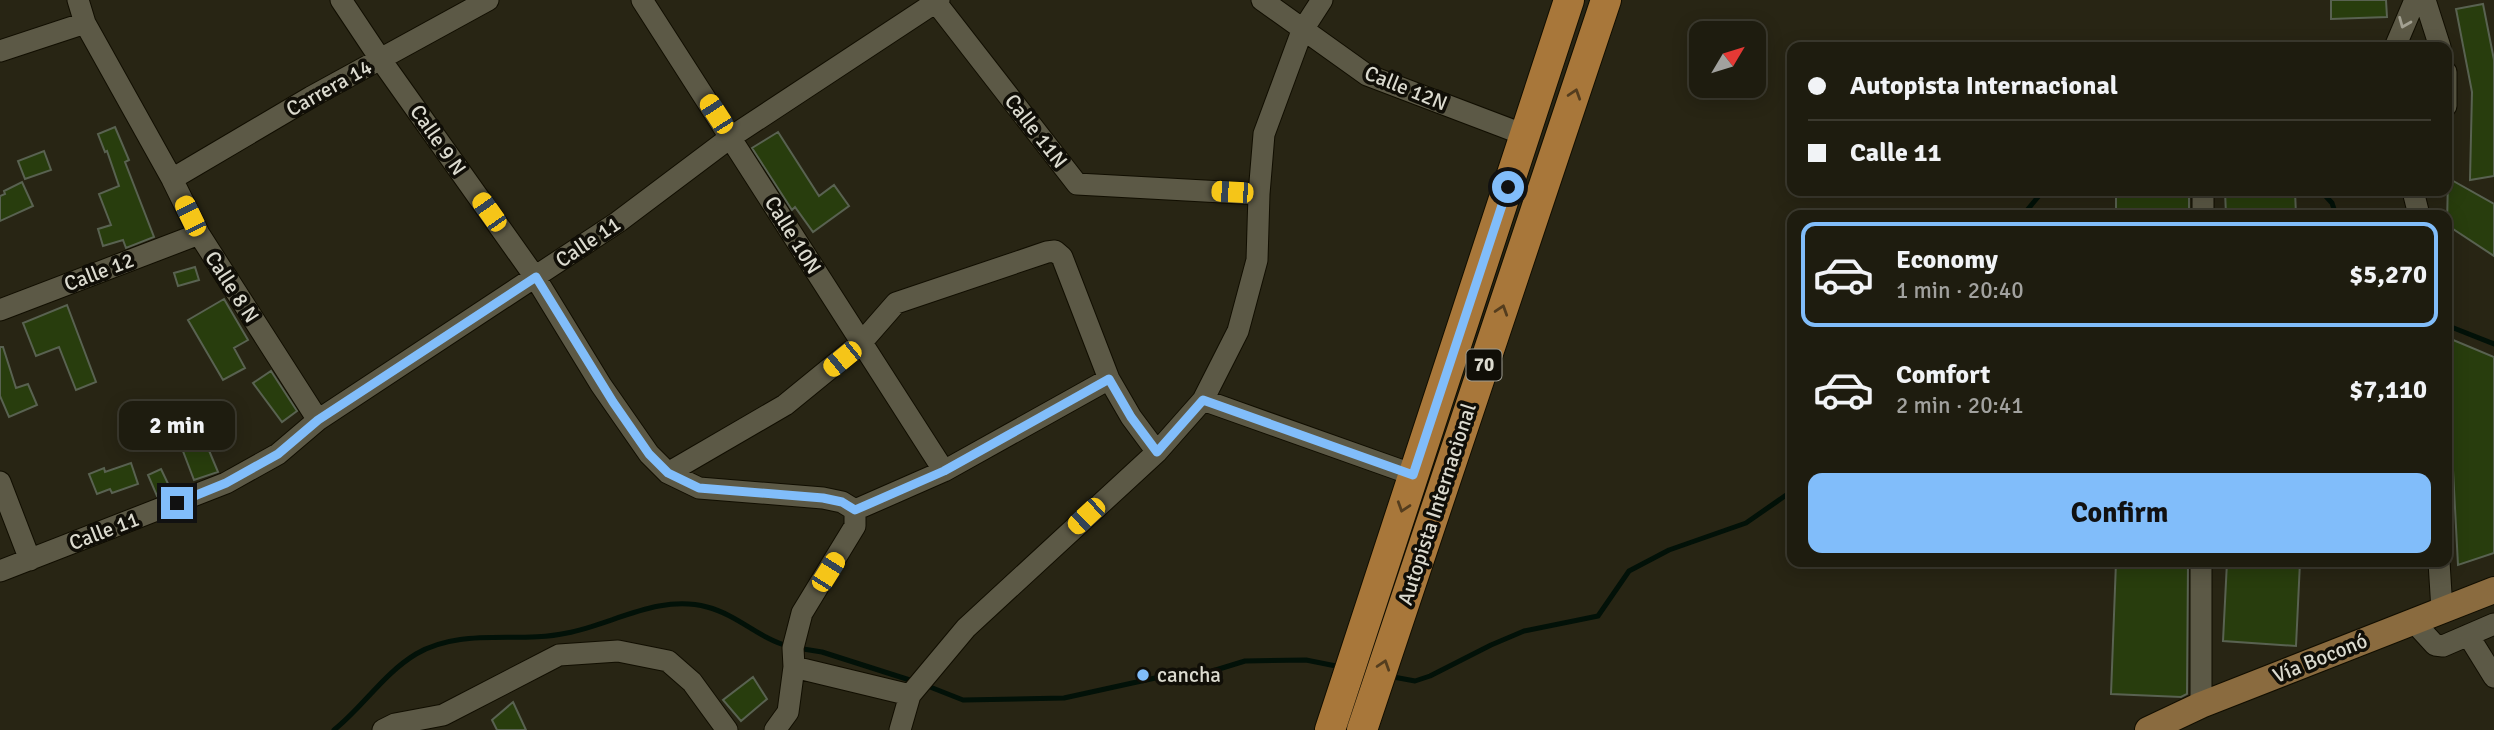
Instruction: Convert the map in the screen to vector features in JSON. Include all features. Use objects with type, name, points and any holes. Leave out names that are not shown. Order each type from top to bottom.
[{"type":"highway","name":"Autopista Internacional","points":[[1330,730],[1569,0]]},
{"type":"highway","name":"Autopista Internacional","points":[[1362,730],[1606,0]]},
{"type":"main road","name":"Vía Boconó","points":[[2148,730],[2201,705],[2494,590]]},
{"type":"street","name":"Calle 8 N","points":[[78,0],[85,23],[172,179],[199,234],[318,420]]},
{"type":"street","name":"Calle 9 N","points":[[341,0],[536,277],[608,395],[649,454],[668,473],[699,488],[823,498],[842,502],[855,510]]},
{"type":"street","name":"Carrera 14","points":[[172,179],[488,0]]},
{"type":"street","name":"Calle 10N","points":[[642,0],[944,471]]},
{"type":"street","name":"Calle 12N","points":[[1262,0],[1367,75],[1525,135]]},
{"type":"street","points":[[900,730],[910,695],[965,628],[1157,452],[1203,400],[1238,331],[1257,260],[1264,134],[1303,31],[1322,0]]},
{"type":"street","points":[[2397,42],[2415,0]]},
{"type":"street","points":[[2425,0],[2438,42]]},
{"type":"street","name":"Calle 11","points":[[0,571],[226,483],[278,454],[318,420],[618,222],[731,137],[936,1]]},
{"type":"street","name":"Calle 11N","points":[[936,1],[1077,184],[1259,194]]},
{"type":"street","points":[[0,51],[85,23]]},
{"type":"street","name":"Calle 12","points":[[0,310],[199,234]]},
{"type":"street","points":[[668,473],[785,405],[861,343],[896,303],[1055,251],[1062,257],[1109,379],[1131,417],[1157,452]]},
{"type":"street","points":[[775,730],[788,712],[794,667],[793,648],[802,613],[855,526],[855,510],[944,471],[1109,379]]},
{"type":"street","points":[[1203,400],[1413,475]]},
{"type":"street","points":[[0,482],[30,560]]},
{"type":"street","points":[[2201,567],[2201,705]]},
{"type":"street","points":[[2440,567],[2442,610]]},
{"type":"street","points":[[2413,621],[2435,645],[2442,646],[2494,624]]},
{"type":"street","points":[[2468,635],[2494,677]]},
{"type":"street","points":[[383,730],[395,724],[443,715],[559,655],[618,651],[668,661],[692,682],[727,730]]},
{"type":"street","points":[[794,667],[910,695]]},
{"type":"building","points":[[2331,0],[2386,0],[2387,17],[2331,19]]},
{"type":"building","points":[[2483,4],[2494,60],[2494,176],[2470,180],[2472,92],[2456,9]]},
{"type":"building","points":[[115,127],[129,160],[125,162],[154,237],[126,248],[123,240],[103,246],[98,229],[111,225],[99,194],[119,186],[98,134]]},
{"type":"building","points":[[778,132],[819,196],[834,185],[849,206],[813,232],[795,207],[792,210],[752,148]]},
{"type":"building","points":[[44,151],[51,170],[25,179],[18,161]]},
{"type":"building","points":[[2452,180],[2494,204],[2494,256],[2452,228],[2452,210],[2447,210],[2448,196],[2452,196]]},
{"type":"building","points":[[22,182],[33,206],[0,221],[0,196]]},
{"type":"building","points":[[2116,196],[2189,196],[2189,210],[2116,210]]},
{"type":"building","points":[[2225,196],[2295,196],[2296,210],[2226,210]]},
{"type":"building","points":[[195,267],[199,280],[178,286],[174,273]]},
{"type":"building","points":[[224,299],[248,340],[234,348],[245,368],[223,380],[188,320]]},
{"type":"building","points":[[67,305],[96,382],[76,390],[59,347],[36,356],[23,323]]},
{"type":"building","points":[[2452,340],[2494,357],[2494,553],[2458,565],[2452,451]]},
{"type":"building","points":[[0,347],[3,347],[16,388],[28,384],[37,405],[9,417],[0,396]]},
{"type":"building","points":[[271,371],[297,411],[282,422],[253,383]]},
{"type":"building","points":[[200,429],[218,472],[194,480],[178,438]]},
{"type":"building","points":[[131,463],[138,484],[112,493],[110,489],[97,494],[89,474],[104,468],[105,472]]},
{"type":"building","points":[[161,469],[171,490],[157,496],[148,475]]},
{"type":"building","points":[[2116,567],[2188,567],[2187,694],[2181,697],[2111,694]]},
{"type":"building","points":[[2227,567],[2300,567],[2296,646],[2223,641]]},
{"type":"building","points":[[753,677],[767,699],[741,721],[723,700]]},
{"type":"building","points":[[513,702],[526,730],[497,730],[492,720]]},
{"type":"waterway","points":[[2027,210],[2039,196]]},
{"type":"waterway","points":[[2326,196],[2334,210]]},
{"type":"waterway","points":[[2452,327],[2494,344]]},
{"type":"waterway","points":[[1388,676],[1415,681],[1524,631],[1598,616],[1629,571],[1669,550],[1746,523],[1787,494]]},
{"type":"waterway","points":[[334,730],[404,662],[434,646],[452,641],[548,636],[584,629],[654,607],[689,604],[718,611],[788,646]]},
{"type":"waterway","points":[[797,648],[822,652],[916,682]]},
{"type":"waterway","points":[[925,685],[963,700],[1064,698],[1178,673],[1206,673],[1245,661],[1306,660],[1341,667]]},
{"type":"place","name":"cancha","points":[[1143,675]]},
{"type":"route","points":[[177,503],[249,472],[278,454],[318,420],[536,277],[601,385],[649,454],[668,473],[699,488],[823,498],[842,502],[855,510],[944,471],[1109,379],[1131,417],[1157,452],[1203,400],[1413,475],[1508,187]]}]
